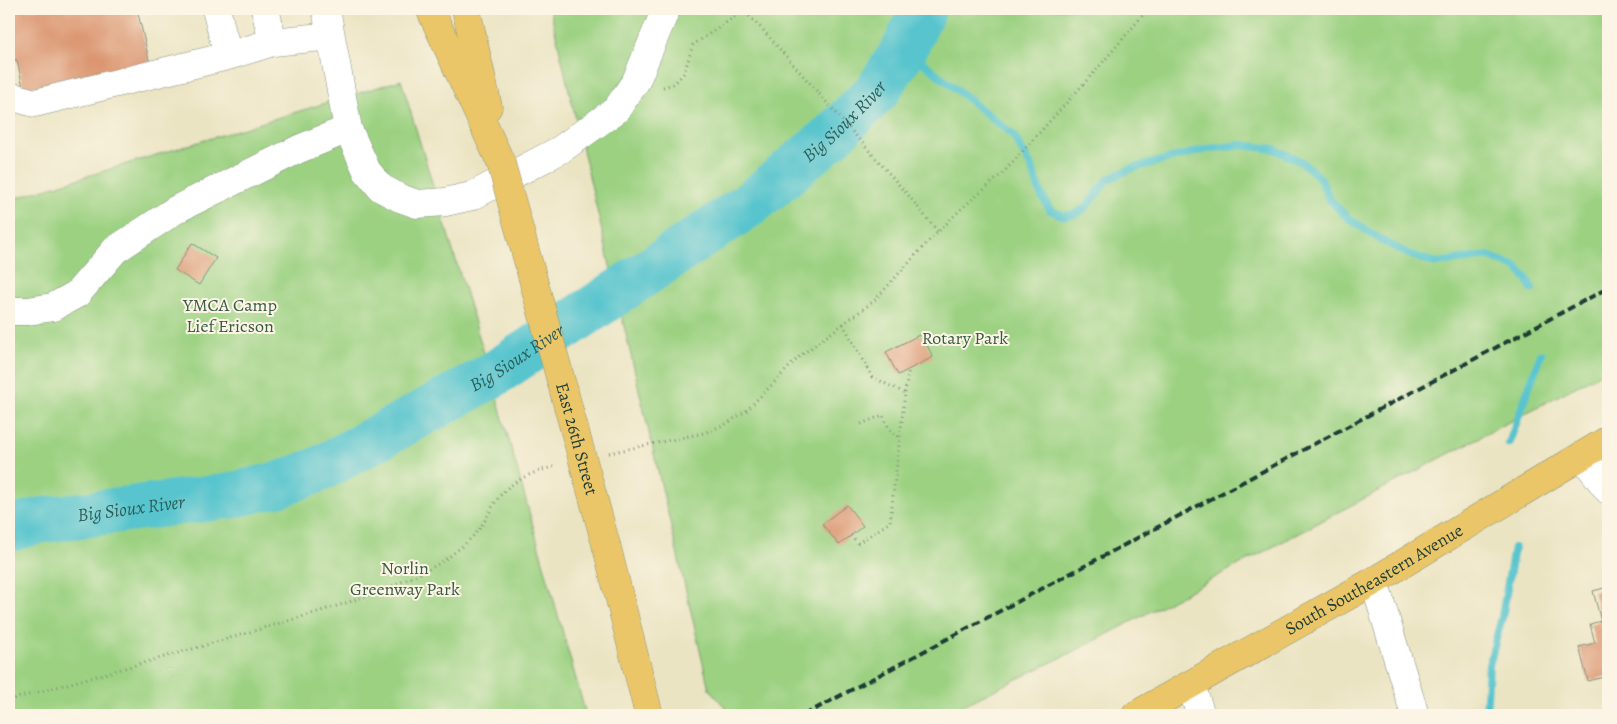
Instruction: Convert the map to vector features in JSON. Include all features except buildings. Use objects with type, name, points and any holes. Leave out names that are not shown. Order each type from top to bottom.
[{"type":"main road","name":"East 26th Street","points":[[430,9],[501,163]]},
{"type":"main road","name":"East 26th Street","points":[[466,9],[501,163],[607,548],[649,715]]},
{"type":"main road","name":"South Southeastern Avenue","points":[[1136,715],[1374,581],[1608,440]]},
{"type":"main road","points":[[607,548],[635,715]]},
{"type":"street","points":[[216,9],[228,56]]},
{"type":"street","points":[[264,9],[273,42]]},
{"type":"street","points":[[326,9],[348,129],[366,170],[381,188],[417,204],[445,202],[472,196],[560,150],[616,110],[636,81],[656,15]]},
{"type":"street","points":[[9,96],[35,103],[228,56],[273,42],[331,36]]},
{"type":"street","points":[[9,311],[28,311],[52,307],[77,294],[115,250],[177,208],[299,149],[348,129]]},
{"type":"street","points":[[1582,456],[1608,490]]},
{"type":"street","points":[[1374,581],[1414,712]]},
{"type":"street","points":[[1191,684],[1202,715]]},
{"type":"path","points":[[742,9],[763,30],[908,195],[938,232]]},
{"type":"path","points":[[600,456],[704,433],[726,424],[746,411],[800,356],[874,301],[967,203],[1002,174],[1098,68],[1148,9]]},
{"type":"path","points":[[843,324],[872,377],[905,393]]},
{"type":"path","points":[[851,535],[858,543],[890,522],[909,370]]},
{"type":"path","points":[[861,424],[883,415],[893,434],[900,438]]},
{"type":"path","points":[[9,700],[326,609],[396,584],[432,567],[476,534],[498,499],[510,486],[527,476],[564,464]]},
{"type":"green space","name":"Rotary Park","points":[[550,9],[1608,9],[1608,368],[1089,644],[943,715],[732,715],[709,689]]},
{"type":"green space","points":[[401,80],[491,376],[586,715],[9,715],[9,200]]},
{"type":"waterway","name":"Big Sioux River","points":[[9,529],[43,520],[229,496],[280,484],[318,470],[491,376],[750,204],[832,136],[877,91],[905,48],[923,9]]},
{"type":"waterway","points":[[905,48],[1013,135],[1031,166],[1041,194],[1050,210],[1064,216],[1076,214],[1086,207],[1108,179],[1133,168],[1207,149],[1242,145],[1274,149],[1302,162],[1320,178],[1330,200],[1348,218],[1381,240],[1408,254],[1435,263],[1488,256],[1516,267],[1527,279],[1532,289]]},
{"type":"waterway","points":[[1509,443],[1541,354]]},
{"type":"waterway","points":[[1486,715],[1489,665],[1502,617],[1514,548]]},
{"type":"railway","points":[[804,715],[1608,288]]},
{"type":"park label","name":"YMCA Camp Lief Ericson","points":[[230,315]]},
{"type":"park label","name":"Norlin Greenway Park","points":[[405,578]]}]
